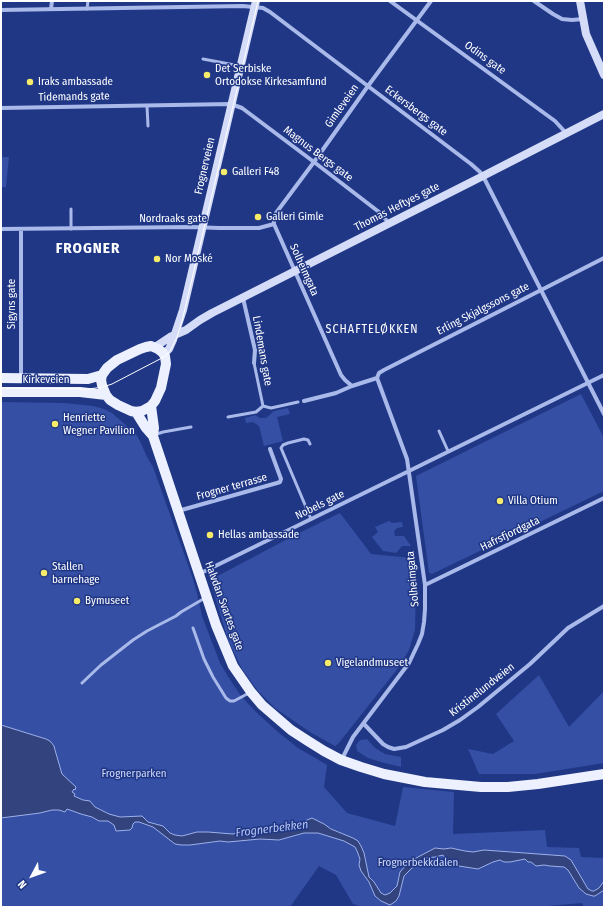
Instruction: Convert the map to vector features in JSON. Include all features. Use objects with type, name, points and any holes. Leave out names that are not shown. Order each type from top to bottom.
[{"type":"main road","points":[[146,347],[155,347],[164,354],[166,364],[161,388],[155,401],[150,406],[142,411],[131,411],[118,406],[106,395],[102,385],[102,375],[111,364],[126,355],[146,347]]},
{"type":"main road","points":[[1,378],[88,379],[102,375]]},
{"type":"main road","name":"Kirkeveien","points":[[1,392],[90,393],[106,395]]},
{"type":"main road","name":"Halvdan Svartes gate","points":[[150,406],[154,428],[153,436]]},
{"type":"main road","name":"Halvdan Svartes gate","points":[[136,412],[153,436],[216,626],[233,666],[262,705],[291,730],[342,760],[384,774],[425,782],[481,787],[508,787],[604,774]]},
{"type":"street","points":[[51,9],[52,1]]},
{"type":"street","name":"Odins gate","points":[[390,1],[555,120],[566,133]]},
{"type":"street","name":"Gimleveien","points":[[274,224],[276,213],[431,1]]},
{"type":"street","points":[[534,1],[562,19],[583,20]]},
{"type":"street","points":[[580,1],[588,39],[604,75]]},
{"type":"street","name":"Eckersbergs gate","points":[[1,10],[243,6],[255,4],[270,12],[472,164],[483,176],[604,414]]},
{"type":"street","name":"Frognerveien","points":[[164,354],[169,349],[179,324],[255,4]]},
{"type":"street","name":"Tidemands gate","points":[[1,108],[231,104]]},
{"type":"street","name":"Magnus Bergs gate","points":[[231,104],[242,108],[380,212],[390,223]]},
{"type":"street","name":"Thomas Heftyes gate","points":[[175,335],[191,327],[200,320],[604,114]]},
{"type":"street","name":"Nordraaks gate","points":[[1,229],[202,227],[258,228],[274,224]]},
{"type":"street","name":"Solheimgata","points":[[274,224],[341,375],[352,386]]},
{"type":"street","name":"Sigyns gate","points":[[21,229],[21,378]]},
{"type":"street","name":"Erling Skjalgssons gate","points":[[304,401],[336,393],[376,378],[379,373],[384,370],[604,258]]},
{"type":"street","name":"Lindemans gate","points":[[243,298],[255,350],[254,363]]},
{"type":"street","name":"Thomas Heftyes gate","points":[[179,324],[200,320]]},
{"type":"street","points":[[155,347],[175,335]]},
{"type":"street","name":"Nobels gate","points":[[199,574],[604,375]]},
{"type":"street","name":"Solheimgata","points":[[342,760],[353,737],[406,668],[422,634],[424,622],[425,585],[407,459],[376,378]]},
{"type":"street","name":"Frogner terrasse","points":[[178,512],[280,482],[280,473],[270,449]]},
{"type":"street","name":"Hafrsfjordgata","points":[[425,585],[604,498]]},
{"type":"street","name":"Kristinelundveien","points":[[364,724],[382,744],[394,749],[412,744],[443,730],[478,707],[530,664],[568,628],[604,606]]},
{"type":"lane","points":[[88,1],[88,8]]},
{"type":"lane","points":[[203,59],[240,66]]},
{"type":"lane","points":[[147,106],[148,126]]},
{"type":"lane","points":[[71,209],[71,229]]},
{"type":"lane","name":"Lindemans gate","points":[[254,363],[264,406]]},
{"type":"lane","points":[[228,417],[256,412],[264,406],[271,408],[298,402]]},
{"type":"lane","points":[[153,436],[163,432],[191,427]]},
{"type":"lane","points":[[439,431],[448,451]]},
{"type":"lane","points":[[310,444],[308,440],[304,438],[283,445],[281,448],[311,518]]},
{"type":"lane","points":[[82,683],[105,661],[133,640],[207,597]]},
{"type":"lane","points":[[193,628],[204,659],[226,698],[234,701],[251,692]]},
{"type":"green space","points":[[1,157],[9,157],[6,187],[1,187]]},
{"type":"green space","points":[[581,394],[604,438],[604,491],[432,574],[429,573],[416,476]]},
{"type":"green space","name":"Frognerparken","points":[[1,402],[64,403],[93,406],[112,413],[136,434],[153,467],[192,576],[202,616],[220,663],[241,696],[257,713],[298,748],[327,765],[324,787],[347,813],[395,826],[403,787],[454,792],[453,834],[545,830],[547,847],[579,848],[581,857],[604,858],[604,907],[584,907],[582,903],[536,907],[363,907],[353,904],[336,875],[319,866],[290,907],[1,907]]},
{"type":"green space","points":[[288,408],[290,414],[277,417],[283,441],[264,446],[259,426],[253,422],[246,423],[245,418],[255,415],[260,418],[266,418],[274,411]]},
{"type":"green space","points":[[340,513],[371,554],[412,558],[416,583],[415,630],[409,650],[399,667],[335,746],[310,732],[275,708],[258,691],[242,669],[228,640],[210,580]]},
{"type":"green space","points":[[389,521],[392,523],[402,522],[403,527],[397,528],[394,531],[395,536],[404,536],[411,546],[402,546],[396,553],[383,551],[372,537],[378,532],[375,527]]},
{"type":"green space","points":[[539,675],[569,727],[604,691],[604,763],[535,774],[479,774],[468,749],[493,754],[514,741],[496,714]]},
{"type":"green space","points":[[367,739],[375,748],[385,754],[401,757],[401,767],[368,758],[357,751],[356,745],[360,740]]},
{"type":"water","name":"Frognerbekken","points":[[1,725],[50,741],[54,746],[62,774],[76,787],[72,792],[75,794],[74,796],[90,801],[95,807],[109,814],[120,817],[142,816],[148,822],[163,826],[170,833],[175,835],[182,836],[197,832],[233,834],[245,829],[280,829],[293,826],[312,818],[331,829],[358,841],[364,853],[369,877],[381,893],[385,895],[390,893],[397,886],[400,872],[407,864],[435,848],[451,848],[473,852],[484,850],[565,856],[571,860],[588,889],[594,891],[599,888],[604,881],[604,890],[595,896],[586,894],[579,888],[568,870],[564,867],[544,865],[536,866],[525,859],[510,862],[500,860],[478,869],[459,866],[447,861],[443,855],[426,858],[413,867],[404,876],[399,896],[396,901],[390,905],[381,901],[375,896],[369,882],[361,871],[359,865],[360,859],[355,847],[344,841],[318,833],[304,833],[279,840],[260,839],[228,842],[220,841],[181,845],[175,844],[153,827],[139,822],[135,822],[130,830],[116,831],[114,825],[108,821],[99,821],[92,817],[67,809],[65,812],[52,810],[1,818]]},
{"type":"tram line","points":[[1,388],[89,389],[103,387],[112,384],[160,359],[170,351],[177,337],[182,321],[258,1]]},
{"type":"place","name":"Det Serbiske Ortodokse Kirkesamfund","points":[[207,75]]},
{"type":"place","name":"Iraks ambassade","points":[[30,82]]},
{"type":"place","name":"Galleri F48","points":[[224,172]]},
{"type":"place","name":"Galleri Gimle","points":[[258,217]]},
{"type":"place","name":"Nor Moské","points":[[157,259]]},
{"type":"place","name":"Henriette Wegner Pavilion","points":[[55,424]]},
{"type":"place","name":"Villa Otium","points":[[500,501]]},
{"type":"place","name":"Hellas ambassade","points":[[210,535]]},
{"type":"place","name":"Stallen barnehage","points":[[44,573]]},
{"type":"place","name":"Bymuseet","points":[[77,601]]},
{"type":"place","name":"Vigelandmuseet","points":[[328,663]]},
{"type":"district","name":"FROGNER","points":[[88,249]]},
{"type":"district","name":"SCHAFTELØKKEN","points":[[372,330]]},
{"type":"park label","name":"Frognerbekkdalen","points":[[418,863]]}]
